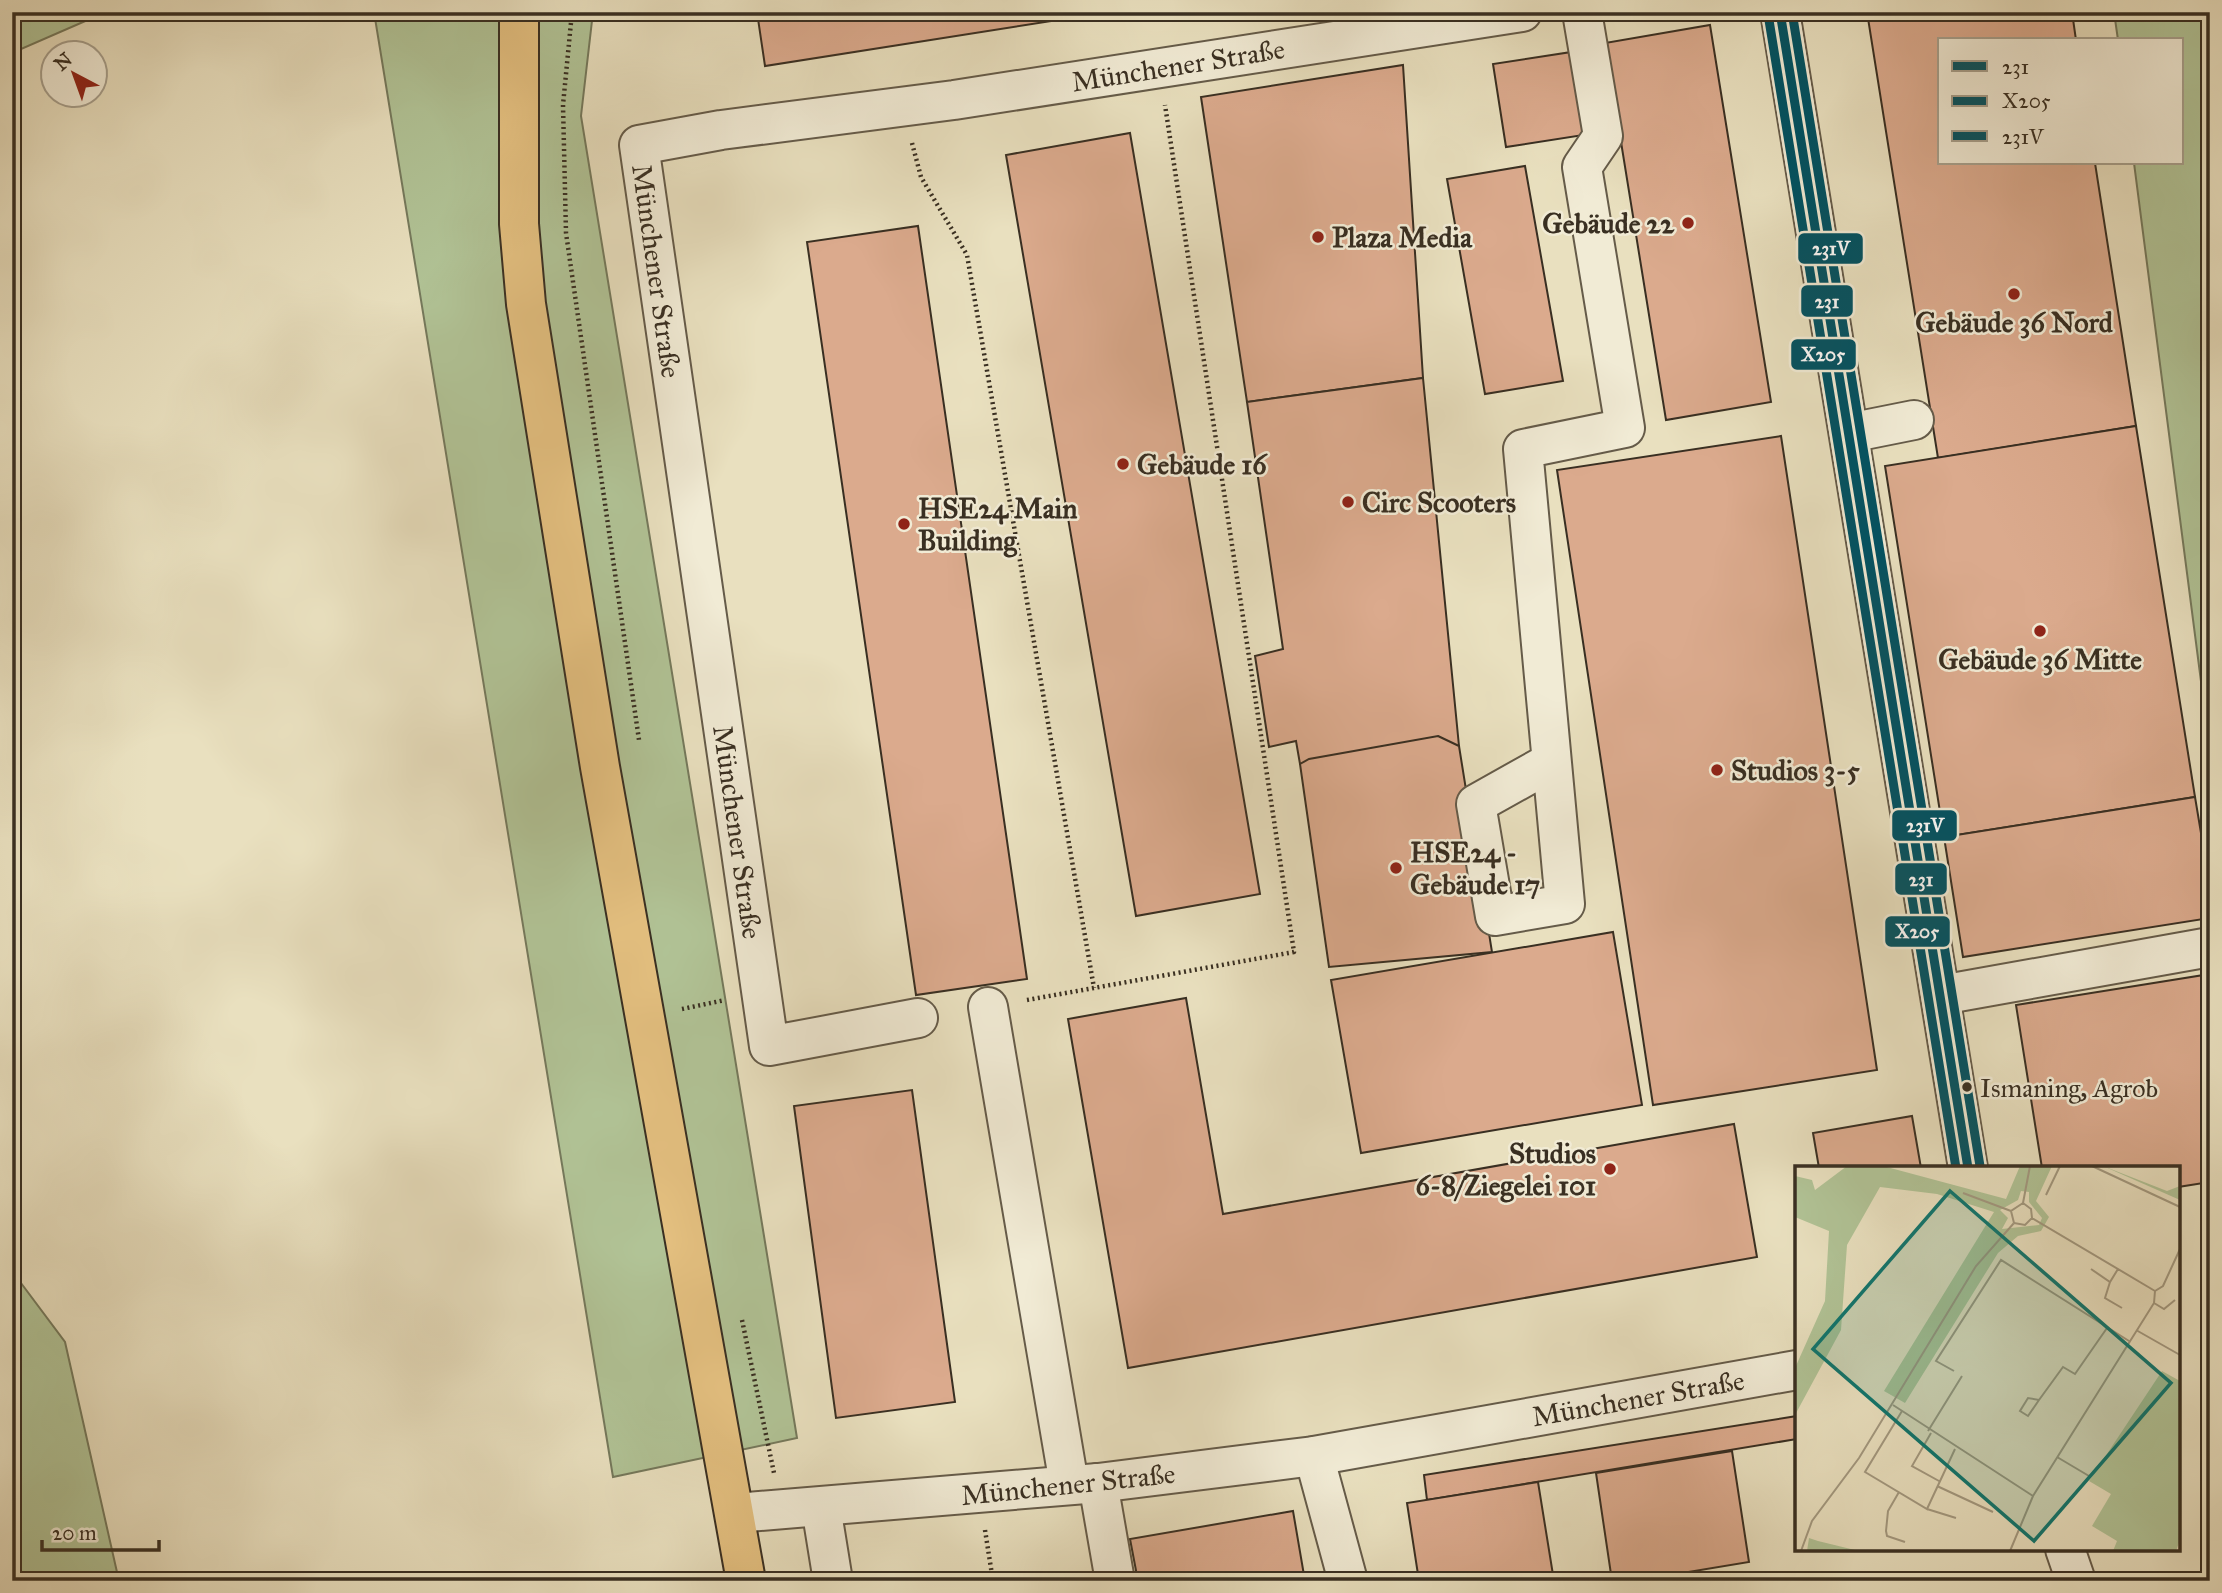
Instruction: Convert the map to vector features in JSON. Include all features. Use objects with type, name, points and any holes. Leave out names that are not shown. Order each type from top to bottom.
[{"type":"main road","points":[[519,12],[519,224],[526,304],[600,767],[736,1513],[746,1581]]},
{"type":"street","name":"Münchener Straße","points":[[918,1018],[769,1046],[639,145],[721,130],[954,100],[1159,66],[1522,12]]},
{"type":"street","points":[[1551,762],[1523,449],[1625,429],[1582,167],[1603,136],[1582,12]]},
{"type":"street","points":[[1780,12],[1968,1166]]},
{"type":"street","points":[[1849,433],[1914,420]]},
{"type":"street","points":[[1941,995],[2210,947]]},
{"type":"street","points":[[988,1007],[1083,1483],[1115,1581]]},
{"type":"street","name":"Münchener Straße","points":[[736,1513],[979,1494],[1314,1456],[1795,1370]]},
{"type":"street","points":[[1314,1456],[1348,1581]]},
{"type":"street","points":[[821,1507],[834,1581]]},
{"type":"street","points":[[2066,1551],[2076,1581]]},
{"type":"path","points":[[572,12],[563,106],[566,233],[640,751]]},
{"type":"path","points":[[988,1007],[1294,953],[1159,66]]},
{"type":"path","points":[[911,135],[921,177],[967,255],[1094,988]]},
{"type":"path","points":[[677,1010],[761,993]]},
{"type":"path","points":[[740,1307],[782,1509]]},
{"type":"path","points":[[979,1494],[993,1581]]},
{"type":"green space","points":[[12,12],[106,12],[46,38],[38,38],[38,42],[12,53]]},
{"type":"green space","points":[[374,12],[593,12],[581,116],[797,1438],[613,1477]]},
{"type":"green space","points":[[2114,12],[2210,12],[2210,751],[2134,164],[2184,164],[2184,38],[2118,38]]},
{"type":"green space","points":[[12,1271],[65,1342],[119,1581],[12,1581]]},
{"type":"building","points":[[757,12],[1109,12],[765,66]]},
{"type":"building","name":"Gebäude 36 Nord","points":[[1867,12],[2072,12],[2076,38],[1938,38],[1938,164],[2095,164],[2136,426],[1938,458]]},
{"type":"building","name":"Gebäude 22","points":[[1710,25],[1771,402],[1666,420],[1605,43]]},
{"type":"building","points":[[1578,51],[1590,134],[1506,147],[1493,64]]},
{"type":"building","name":"Plaza Media","points":[[1403,65],[1423,378],[1247,402],[1201,97]]},
{"type":"building","name":"Gebäude 16","points":[[1130,133],[1260,894],[1136,916],[1006,155]]},
{"type":"building","points":[[1525,166],[1563,381],[1485,394],[1447,179]]},
{"type":"building","name":"HSE24 Main Building","points":[[918,226],[1027,979],[916,995],[807,242]]},
{"type":"building","name":"Circ Scooters","points":[[1423,378],[1459,746],[1300,764],[1296,741],[1269,747],[1255,656],[1283,649],[1247,402]]},
{"type":"building","name":"Gebäude 36 Mitte","points":[[2136,426],[2195,797],[1944,837],[1885,466]]},
{"type":"building","name":"Studios 3-5","points":[[1781,436],[1877,1070],[1653,1105],[1557,470]]},
{"type":"building","name":"HSE24 - Gebäude 17","points":[[1438,736],[1459,746],[1492,952],[1329,967],[1300,764],[1309,759]]},
{"type":"building","points":[[2195,797],[2210,887],[2210,918],[1963,957],[1944,837]]},
{"type":"building","points":[[1613,932],[1642,1105],[1361,1153],[1331,980]]},
{"type":"building","points":[[2210,974],[2210,1182],[2180,1187],[2180,1166],[2042,1166],[2016,1005]]},
{"type":"building","name":"Studios 6-8/Ziegelei 101","points":[[1186,998],[1223,1214],[1734,1124],[1757,1257],[1128,1368],[1068,1019]]},
{"type":"building","points":[[912,1090],[955,1402],[836,1418],[794,1106]]},
{"type":"building","points":[[1912,1116],[1921,1166],[1819,1166],[1813,1133]]},
{"type":"building","points":[[1795,1416],[1795,1439],[1427,1500],[1424,1475]]},
{"type":"building","points":[[1732,1451],[1749,1562],[1634,1581],[1612,1581],[1596,1473]]},
{"type":"building","points":[[1538,1482],[1554,1581],[1419,1581],[1407,1503]]},
{"type":"building","points":[[1293,1511],[1305,1581],[1138,1581],[1130,1539]]},
{"type":"building","points":[[941,1575],[942,1581],[902,1581]]},
{"type":"transit line","name":"231","points":[[1780,12],[1968,1166]]},
{"type":"transit line","name":"231V","points":[[1792,12],[1980,1166]]},
{"type":"transit line","name":"X205","points":[[1768,14],[1956,1166]]},
{"type":"place","name":"Gebäude 22","points":[[1688,223]]},
{"type":"place","name":"Plaza Media","points":[[1318,237]]},
{"type":"place","name":"Gebäude 36 Nord","points":[[2014,294]]},
{"type":"place","name":"Gebäude 16","points":[[1123,464]]},
{"type":"place","name":"Circ Scooters","points":[[1348,502]]},
{"type":"place","name":"HSE24 Main Building","points":[[904,524]]},
{"type":"place","name":"Gebäude 36 Mitte","points":[[2040,631]]},
{"type":"place","name":"Studios 3-5","points":[[1717,770]]},
{"type":"place","name":"HSE24 - Gebäude 17","points":[[1396,868]]},
{"type":"place","name":"Ismaning, Agrob","points":[[1967,1087]]},
{"type":"place","name":"Studios 6-8/Ziegelei 101","points":[[1610,1169]]}]
